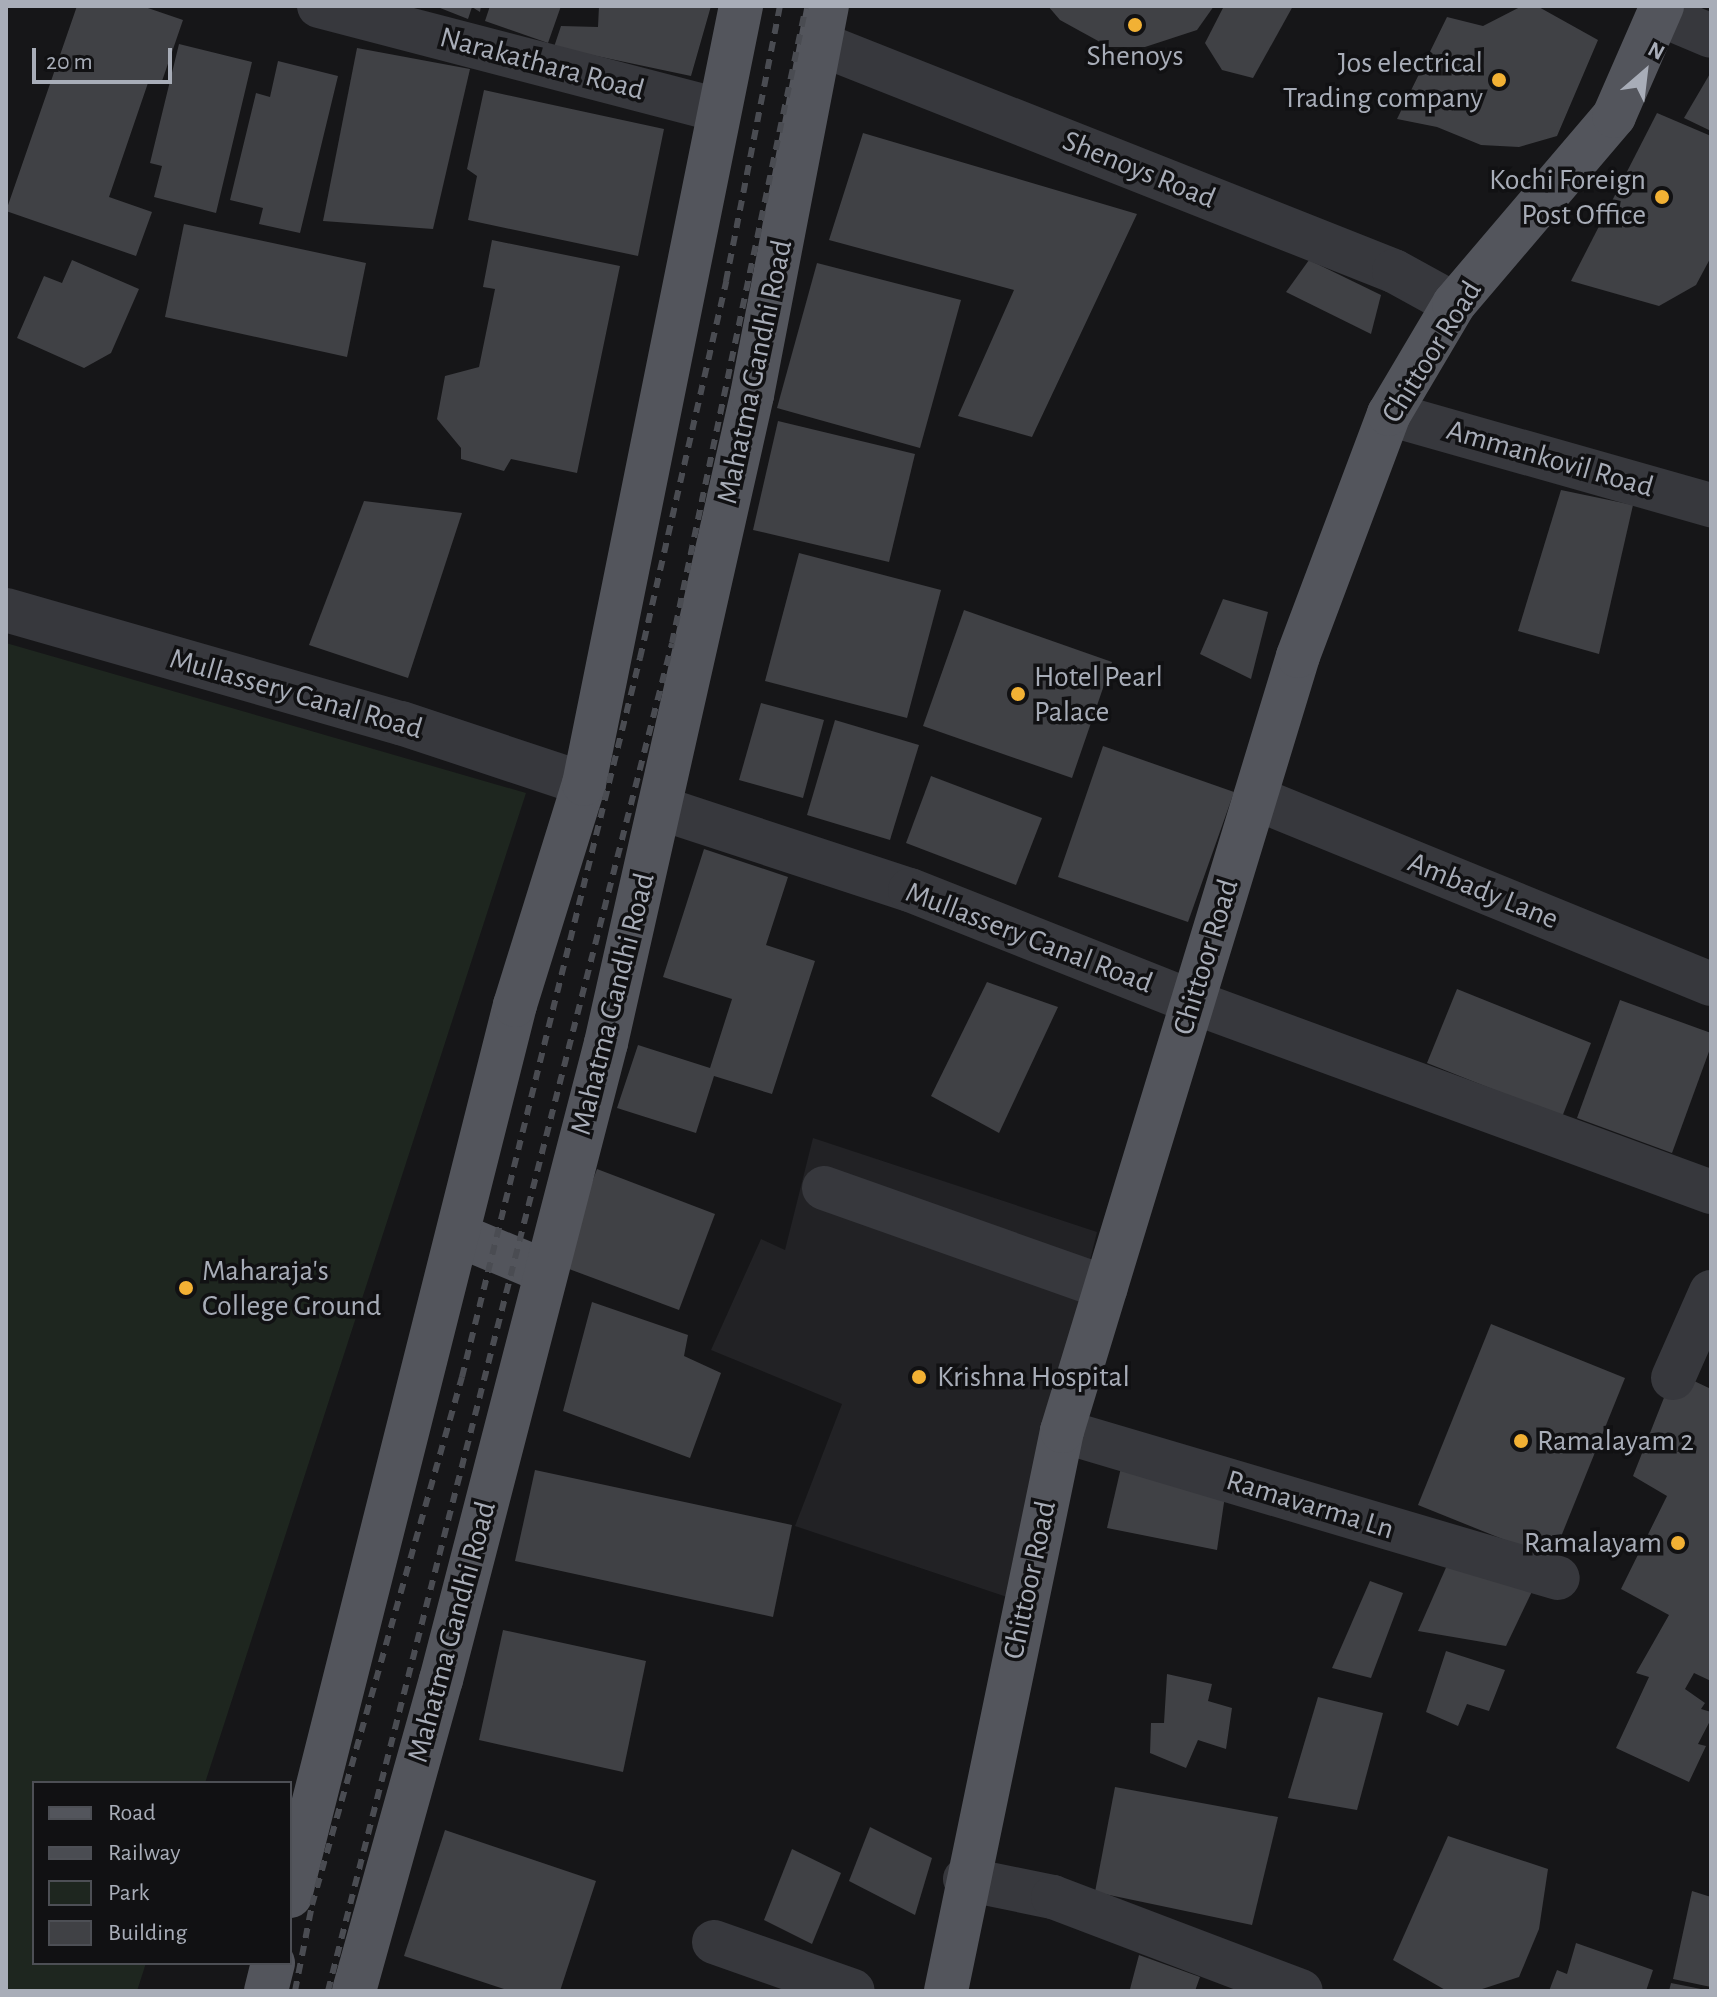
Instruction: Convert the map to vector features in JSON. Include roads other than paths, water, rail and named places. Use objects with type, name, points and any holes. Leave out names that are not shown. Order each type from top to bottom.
[{"type":"main road","points":[[292,1888],[515,1005],[584,784],[741,6]]},
{"type":"main road","name":"Chittoor Road","points":[[946,1991],[965,1879],[1062,1431],[1298,656],[1389,414],[1454,304],[1614,116],[1660,10]]},
{"type":"main road","name":"Mahatma Gandhi Road","points":[[354,1991],[441,1680],[544,1271],[606,1043],[752,395],[824,25]]},
{"type":"main road","points":[[458,1235],[544,1271]]},
{"type":"main road","points":[[266,1991],[272,1965]]},
{"type":"street","name":"Narakathara Road","points":[[319,6],[719,110]]},
{"type":"street","points":[[1660,10],[1711,36]]},
{"type":"street","name":"Shenoys Road","points":[[824,25],[1394,271],[1454,304]]},
{"type":"street","name":"Ammankovil Road","points":[[1389,414],[1711,505]]},
{"type":"street","name":"Mullassery Canal Road","points":[[6,610],[401,723],[584,784]]},
{"type":"street","name":"Ambady Lane","points":[[1255,798],[1711,984]]},
{"type":"street","name":"Mullassery Canal Road","points":[[660,808],[910,890],[1193,1002],[1711,1192]]},
{"type":"street","points":[[824,1188],[1106,1288]]},
{"type":"street","points":[[1673,1378],[1711,1292]]},
{"type":"street","name":"Ramavarma Ln","points":[[1062,1431],[1558,1578]]},
{"type":"street","points":[[965,1879],[1053,1897],[1301,1991]]},
{"type":"street","points":[[714,1942],[853,1991]]},
{"type":"railway","points":[[295,1991],[312,1905],[462,1377],[640,658],[726,281],[780,6]]},
{"type":"railway","points":[[328,1991],[672,643],[806,6]]},
{"type":"place","name":"Shenoys","points":[[1135,25]]},
{"type":"place","name":"Jos electrical Trading company","points":[[1499,80]]},
{"type":"place","name":"Kochi Foreign Post Office","points":[[1662,197]]},
{"type":"place","name":"Hotel Pearl Palace","points":[[1018,694]]},
{"type":"place","name":"Maharaja's College Ground","points":[[186,1288]]},
{"type":"place","name":"Krishna Hospital","points":[[919,1377]]},
{"type":"place","name":"Ramalayam 2","points":[[1521,1441]]},
{"type":"place","name":"Ramalayam","points":[[1678,1543]]}]
